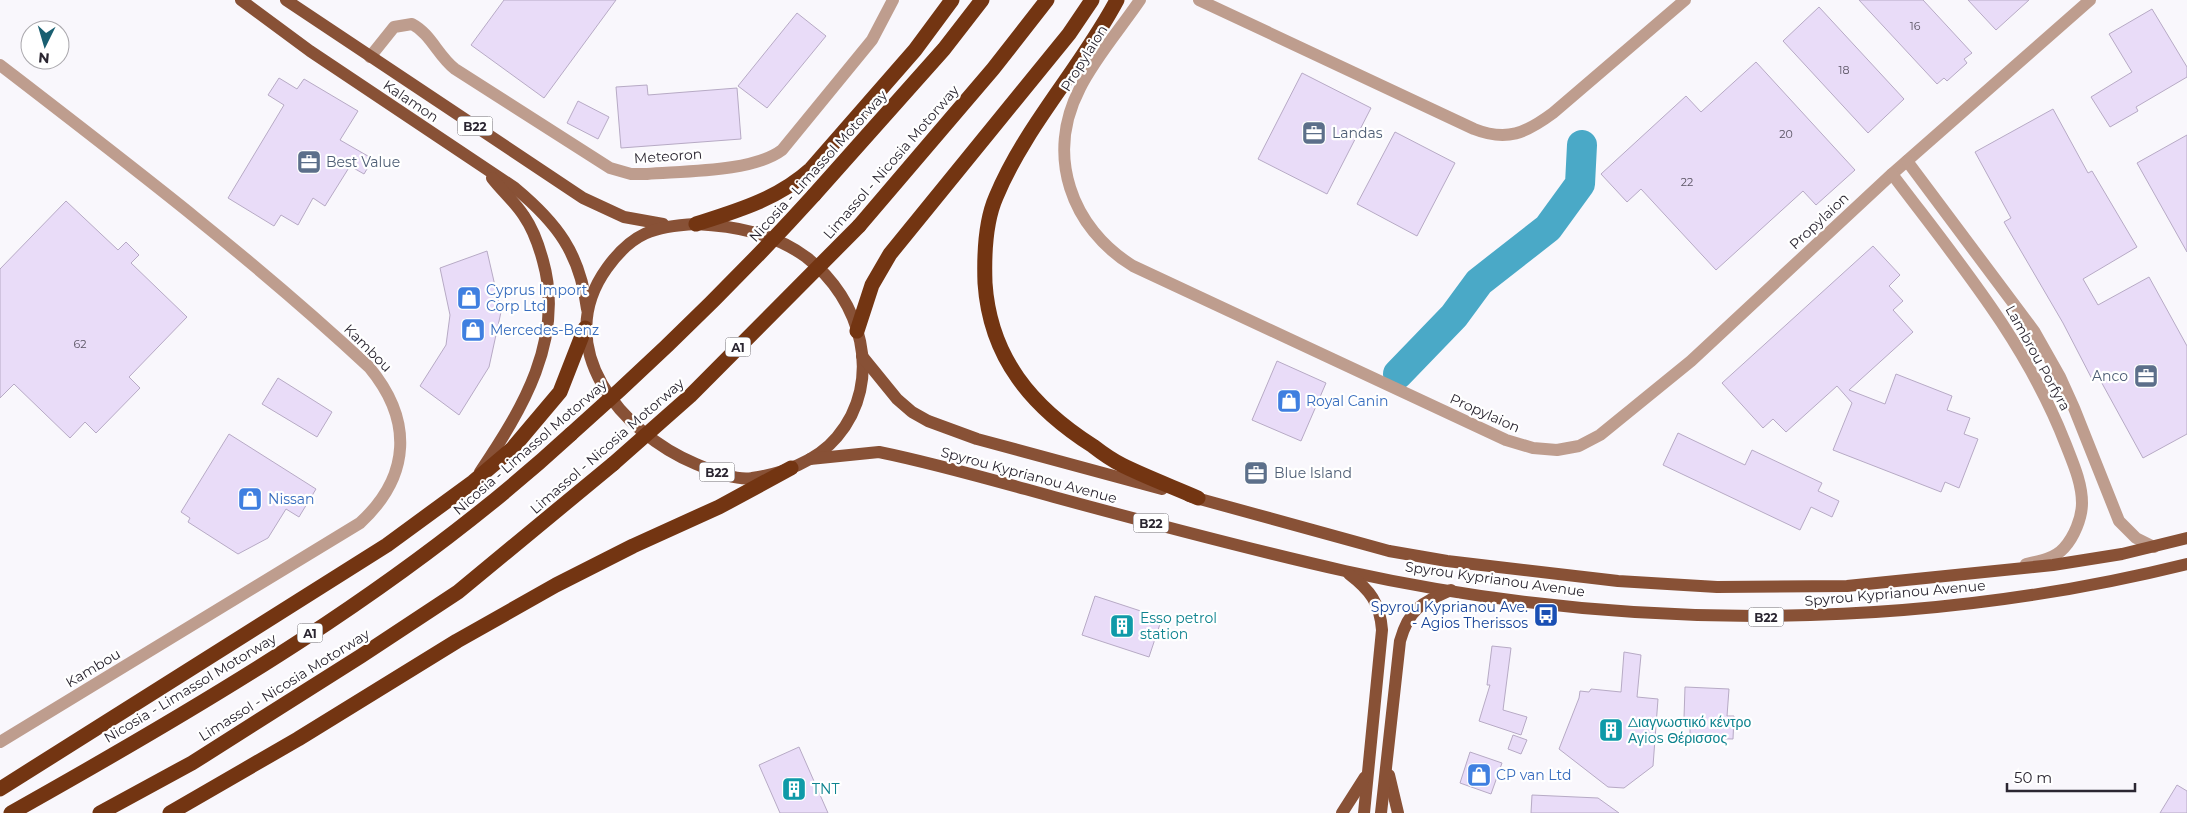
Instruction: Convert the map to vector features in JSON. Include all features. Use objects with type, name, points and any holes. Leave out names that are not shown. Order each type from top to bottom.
[{"type":"highway","points":[[696,224],[750,206],[796,183],[811,169],[915,50],[952,0]]},
{"type":"highway","name":"Nicosia - Limassol Motorway","points":[[11,813],[246,676],[354,604],[456,532],[650,364],[740,276],[814,196],[944,49],[982,0]]},
{"type":"highway","name":"Limassol - Nicosia Motorway","points":[[100,813],[192,763],[458,592],[612,464],[690,396],[859,226],[994,70],[1047,0]]},
{"type":"highway","points":[[857,331],[872,285],[890,254],[1069,34],[1092,0]]},
{"type":"highway","points":[[1117,0],[1016,156],[995,198],[987,230],[984,268],[987,302],[998,340],[1014,375],[1041,406],[1079,438],[1120,464],[1198,498]]},
{"type":"highway","points":[[0,789],[378,550],[473,482],[512,449],[560,392],[586,322]]},
{"type":"highway","points":[[170,813],[298,739],[457,641],[633,546],[719,507],[791,468]]},
{"type":"main road","name":"Kalamon","points":[[241,0],[310,51],[515,188],[543,212],[559,230],[579,272],[584,288],[586,322]]},
{"type":"main road","name":"Kalamon","points":[[286,0],[583,198],[624,217],[647,223],[676,225]]},
{"type":"main road","points":[[473,482],[502,438],[538,370],[544,351],[550,314],[547,273],[534,235],[524,216],[480,165]]},
{"type":"main road","name":"B22","points":[[676,225],[726,226],[759,233],[805,257],[829,278],[851,310],[862,356],[859,392],[854,409],[837,437],[810,459],[791,468],[750,479],[713,471],[677,456],[649,439],[614,403],[602,384],[592,363],[586,322],[598,280],[623,248],[637,236],[652,230],[676,225]]},
{"type":"main road","name":"Spyrou Kyprianou Avenue","points":[[862,356],[897,400],[912,412],[928,421],[977,439],[1389,551],[1503,569],[1618,581],[1717,587],[1847,586],[2053,565],[2154,547],[2187,538]]},
{"type":"main road","name":"Spyrou Kyprianou Avenue","points":[[810,459],[879,452],[1224,542],[1344,571],[1451,590],[1635,612],[1753,617],[1834,615],[1903,610],[2046,594],[2187,564]]},
{"type":"main road","points":[[1344,571],[1371,593],[1381,614],[1382,630],[1364,813]]},
{"type":"main road","points":[[1381,813],[1400,641],[1404,626],[1418,606],[1451,590]]},
{"type":"main road","points":[[1387,763],[1398,813]]},
{"type":"main road","points":[[1342,813],[1367,772]]},
{"type":"street","name":"Meteoron","points":[[370,57],[394,27],[412,24],[423,30],[444,60],[455,69],[610,168],[631,174],[647,174],[748,164],[768,159],[782,150],[872,40],[893,0]]},
{"type":"street","name":"Propylaion","points":[[1140,0],[1080,88],[1066,130],[1066,161],[1071,194],[1096,237],[1133,266],[1506,440],[1533,448],[1568,449],[1591,441],[1606,431],[1691,361],[1907,160],[2090,0]]},
{"type":"street","points":[[1199,0],[1474,128],[1501,136],[1531,128],[1553,113],[1685,0]]},
{"type":"street","name":"Kambou","points":[[0,65],[260,270],[369,368],[382,383],[392,401],[400,435],[401,452],[392,484],[374,510],[360,523],[0,742]]},
{"type":"street","name":"Lambrou Porfyra","points":[[1907,160],[2034,331],[2048,354],[2074,408],[2119,521],[2136,538],[2154,547]]},
{"type":"street","name":"Lambrou Porfyra","points":[[1892,174],[1990,305],[2016,346],[2054,415],[2075,470],[2082,502],[2081,513],[2070,540],[2063,550],[2051,558],[2004,570]]},
{"type":"building","points":[[504,0],[616,0],[544,98],[471,45]]},
{"type":"building","points":[[1859,0],[1923,0],[1972,53],[1964,59],[1967,63],[1947,81],[1944,78],[1937,84]]},
{"type":"building","points":[[1968,0],[2029,0],[1996,30]]},
{"type":"building","points":[[1819,7],[1904,99],[1868,133],[1783,41]]},
{"type":"building","points":[[2152,9],[2187,67],[2187,77],[2136,107],[2138,111],[2110,127],[2091,97],[2132,72],[2109,34]]},
{"type":"building","points":[[797,13],[826,36],[767,108],[738,86]]},
{"type":"building","points":[[1756,62],[1855,170],[1816,205],[1803,191],[1716,270],[1641,189],[1627,202],[1601,174],[1686,96],[1701,112]]},
{"type":"building","name":"Landas","points":[[1302,73],[1371,108],[1327,194],[1258,159]]},
{"type":"building","points":[[279,78],[297,89],[304,79],[358,111],[340,140],[373,159],[364,174],[350,166],[325,206],[313,198],[298,225],[281,215],[274,226],[228,198],[284,105],[268,95]]},
{"type":"building","points":[[647,85],[648,95],[737,88],[741,139],[621,148],[616,87]]},
{"type":"building","points":[[578,101],[609,117],[598,139],[567,123]]},
{"type":"building","points":[[2053,109],[2088,173],[2092,171],[2137,247],[2083,279],[2098,305],[2149,277],[2187,346],[2187,434],[2143,458],[2098,376],[2092,379],[2063,323],[2004,222],[2011,218],[1975,152]]},
{"type":"building","points":[[1395,132],[1455,163],[1417,236],[1357,204]]},
{"type":"building","points":[[2187,135],[2187,252],[2137,163]]},
{"type":"building","points":[[66,201],[118,250],[126,242],[139,255],[131,263],[187,317],[129,377],[140,388],[96,433],[85,422],[70,438],[14,384],[0,398],[0,269]]},
{"type":"building","points":[[1873,246],[1900,275],[1889,286],[1903,301],[1893,310],[1913,332],[1849,390],[1885,404],[1896,374],[1952,396],[1947,410],[1970,418],[1964,434],[1978,439],[1959,488],[1945,482],[1941,492],[1833,450],[1852,403],[1837,386],[1786,432],[1773,419],[1763,428],[1722,383]]},
{"type":"building","name":"Mercedes-Benz","points":[[487,251],[501,312],[489,367],[459,415],[420,386],[446,345],[450,315],[440,268]]},
{"type":"building","name":"Royal Canin","points":[[1277,361],[1326,383],[1301,441],[1252,420]]},
{"type":"building","points":[[278,378],[332,412],[317,437],[262,404]]},
{"type":"building","points":[[1678,433],[1745,465],[1752,450],[1822,483],[1818,491],[1839,501],[1832,517],[1811,507],[1800,530],[1663,465]]},
{"type":"building","name":"Nissan","points":[[229,434],[316,489],[299,517],[286,509],[268,538],[238,554],[188,522],[190,518],[181,512]]},
{"type":"building","name":"Esso petrol station","points":[[1095,596],[1162,618],[1149,657],[1082,635]]},
{"type":"building","points":[[1492,646],[1511,648],[1503,710],[1527,717],[1521,735],[1479,721],[1490,685],[1487,685]]},
{"type":"building","name":"Διαγνωστικό κέντρο Αγios Θέρισσος","points":[[1624,652],[1641,655],[1637,697],[1658,699],[1653,766],[1624,788],[1608,787],[1559,749],[1580,691],[1589,692],[1591,689],[1621,692]]},
{"type":"building","points":[[1685,687],[1729,689],[1727,716],[1734,716],[1733,739],[1690,738],[1690,719],[1684,718]]},
{"type":"building","points":[[1513,735],[1527,740],[1521,754],[1508,749]]},
{"type":"building","name":"TNT","points":[[799,747],[828,813],[780,813],[759,765]]},
{"type":"building","points":[[1470,752],[1502,763],[1491,794],[1460,783]]},
{"type":"building","points":[[2177,785],[2187,791],[2187,813],[2160,813]]},
{"type":"building","points":[[1532,795],[1598,798],[1619,813],[1531,813]]},
{"type":"waterway","points":[[1398,374],[1454,316],[1479,282],[1548,228],[1580,184],[1582,145]]},
{"type":"place","name":"Landas","points":[[1314,133]]},
{"type":"place","name":"Best Value","points":[[309,162]]},
{"type":"place","name":"Cyprus Import Corp Ltd","points":[[469,298]]},
{"type":"place","name":"Mercedes-Benz","points":[[473,330]]},
{"type":"place","name":"Anco","points":[[2146,376]]},
{"type":"place","name":"Royal Canin","points":[[1289,401]]},
{"type":"place","name":"Blue Island","points":[[1256,473]]},
{"type":"place","name":"Nissan","points":[[250,499]]},
{"type":"place","name":"Spyrou Kyprianou Ave. - Agios Therissos","points":[[1546,615]]},
{"type":"place","name":"Esso petrol station","points":[[1122,626]]},
{"type":"place","name":"Διαγνωστικό κέντρο Αγios Θέρισσος","points":[[1611,730]]},
{"type":"place","name":"CP van Ltd","points":[[1479,775]]},
{"type":"place","name":"TNT","points":[[794,789]]}]
